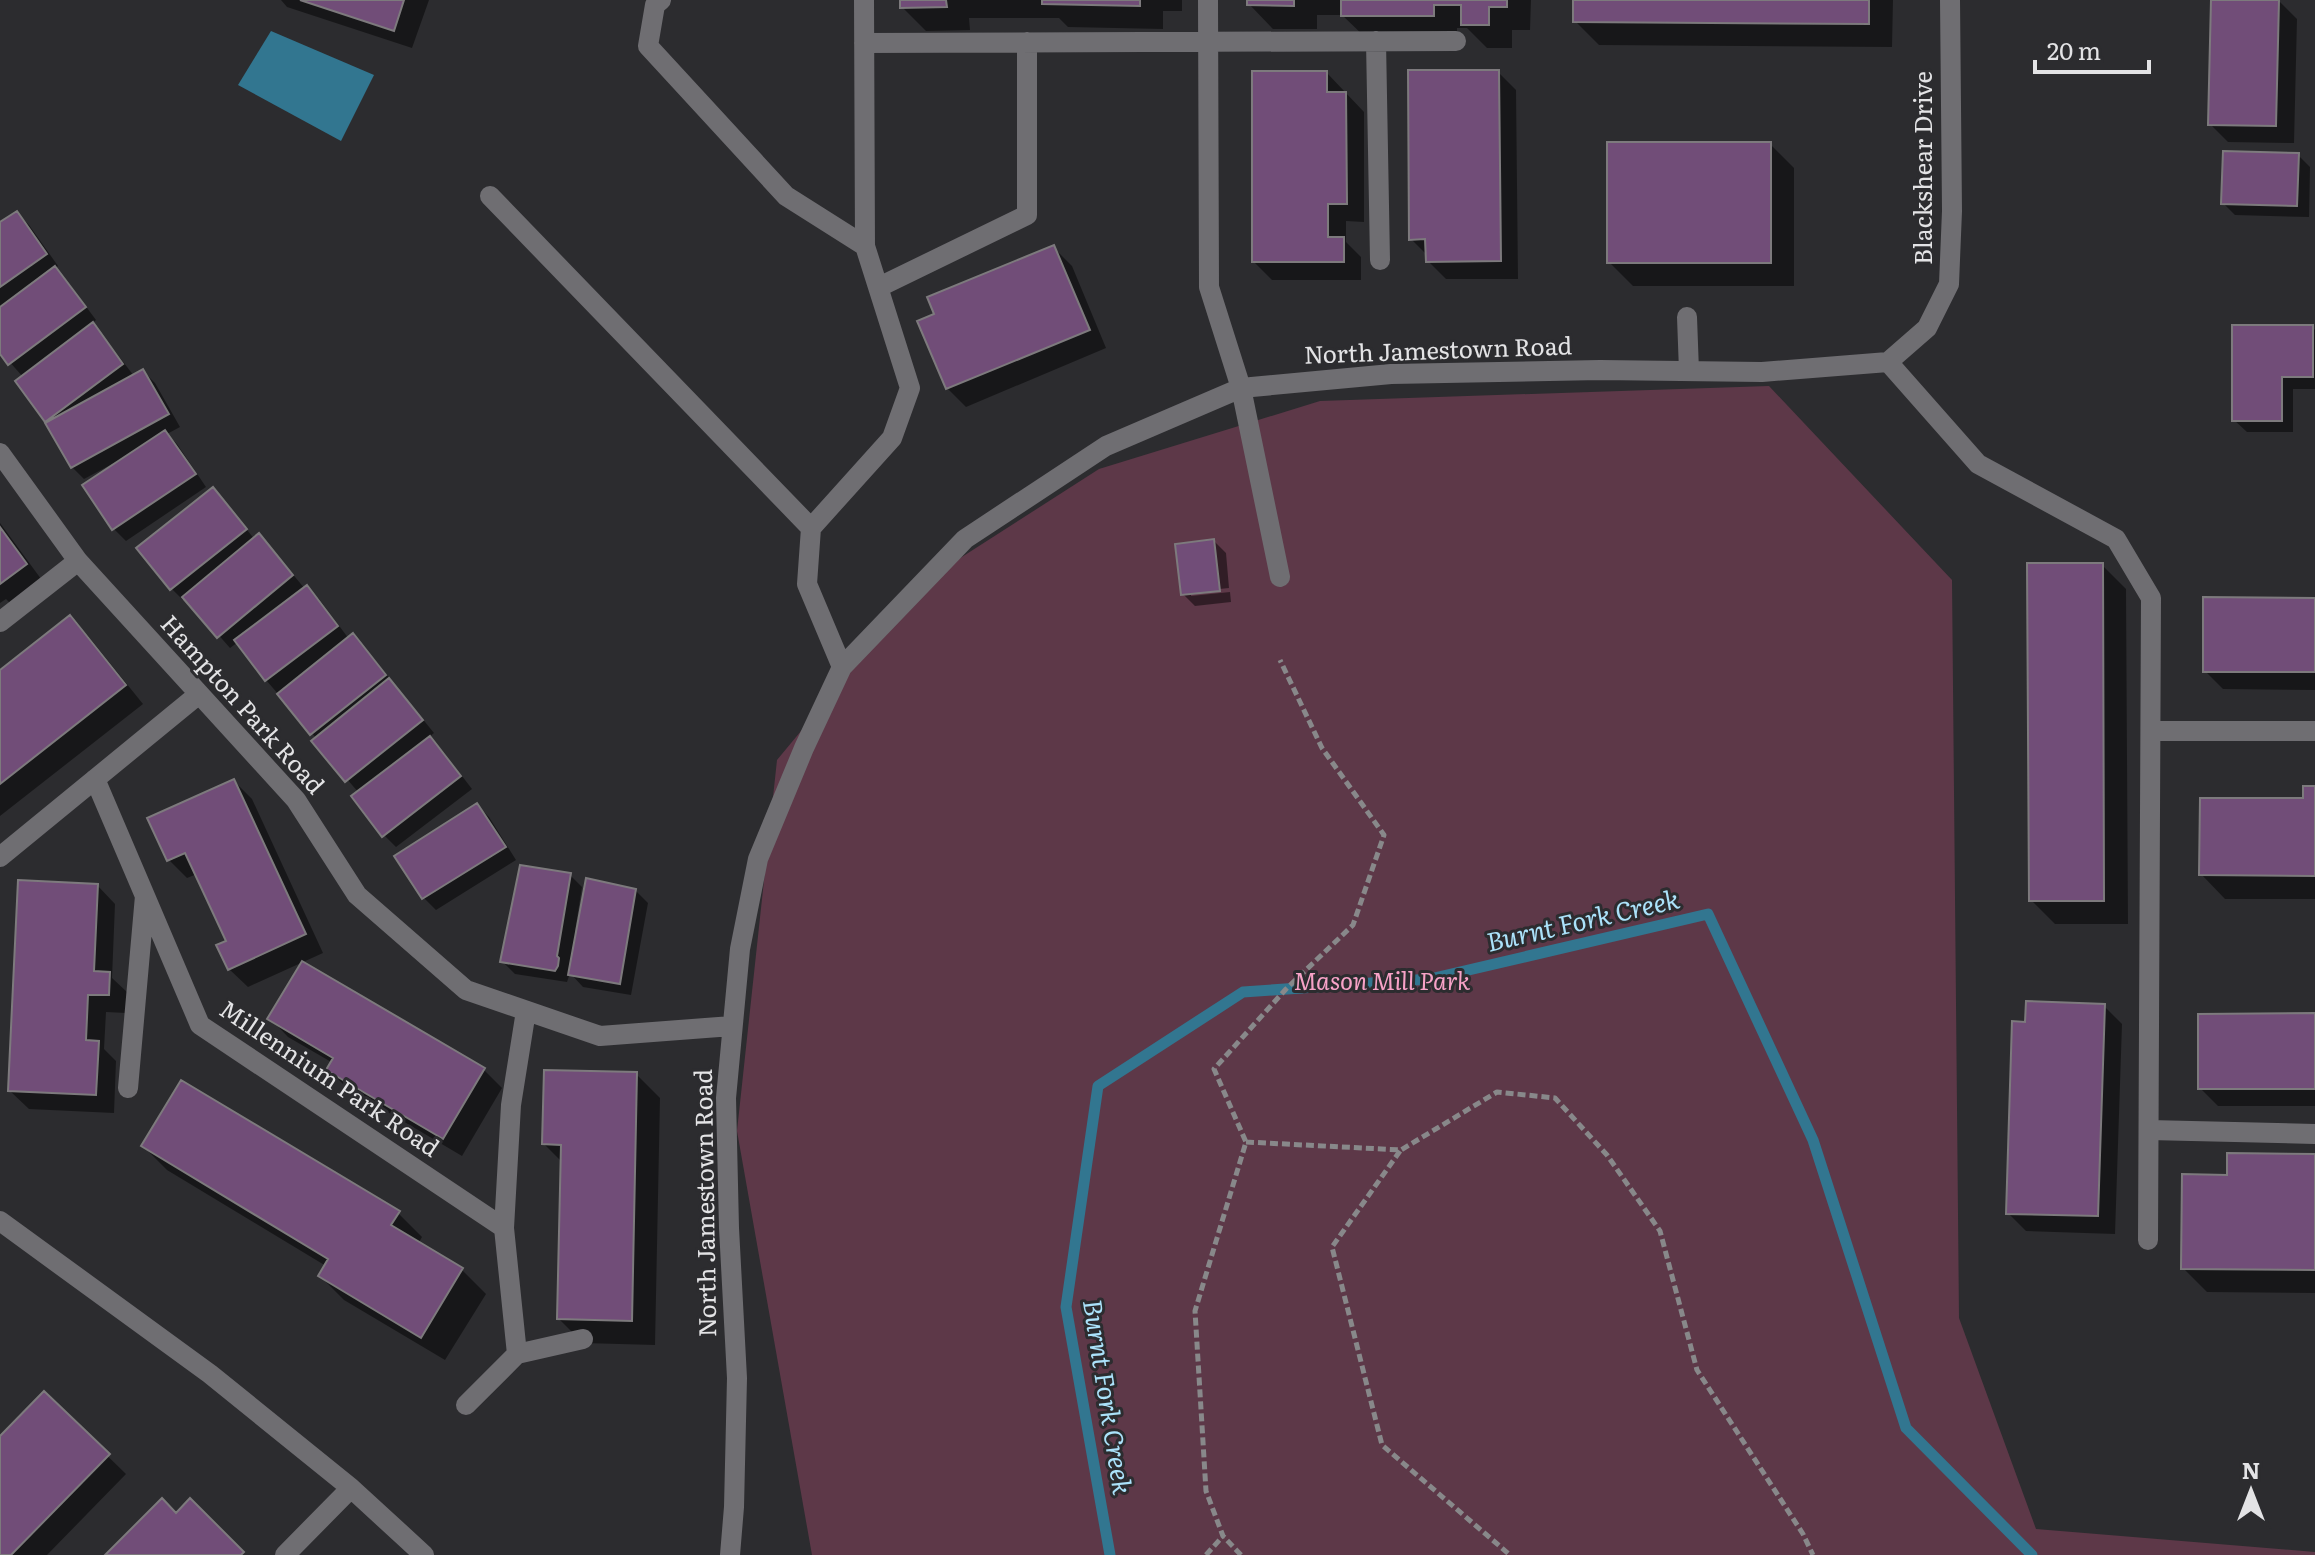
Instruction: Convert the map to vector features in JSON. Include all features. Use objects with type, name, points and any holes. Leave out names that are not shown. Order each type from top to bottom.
[{"type":"street","points":[[661,0],[655,5],[648,46],[786,196],[865,246]]},
{"type":"street","points":[[842,667],[807,584],[811,528],[892,438],[910,388],[865,246],[864,0]]},
{"type":"street","points":[[1208,0],[1209,287],[1241,388],[1280,577]]},
{"type":"street","name":"Blackshear Drive","points":[[1888,362],[1927,328],[1949,284],[1952,211],[1950,0]]},
{"type":"street","points":[[1376,41],[1380,260]]},
{"type":"street","points":[[864,43],[1456,41]]},
{"type":"street","points":[[879,287],[1027,215],[1027,42]]},
{"type":"street","points":[[490,196],[811,528]]},
{"type":"street","points":[[1687,317],[1689,371]]},
{"type":"street","points":[[1888,362],[1978,464],[2116,539],[2151,598],[2148,1240]]},
{"type":"street","name":"North Jamestown Road","points":[[730,1555],[737,1378],[726,1098],[740,949],[758,859],[842,667],[965,539],[1106,446],[1241,388],[1391,374],[1762,372],[1888,362]]},
{"type":"street","name":"Hampton Park Road","points":[[0,453],[78,561],[296,800],[357,895],[466,990],[600,1036],[732,1026]]},
{"type":"street","points":[[0,622],[78,561]]},
{"type":"street","points":[[0,857],[199,694]]},
{"type":"street","points":[[2151,731],[2315,731]]},
{"type":"street","name":"Millennium Park Road","points":[[95,779],[200,1025],[504,1228]]},
{"type":"street","points":[[128,1088],[145,896]]},
{"type":"street","points":[[517,1354],[504,1228],[511,1105],[526,1011]]},
{"type":"street","points":[[2149,1130],[2315,1134]]},
{"type":"street","points":[[0,1221],[210,1374],[351,1488],[424,1555]]},
{"type":"street","points":[[466,1405],[517,1354],[583,1339]]},
{"type":"street","points":[[285,1555],[351,1488]]},
{"type":"path","points":[[1241,1555],[1223,1536],[1206,1491],[1195,1311],[1246,1142],[1214,1069],[1286,989],[1353,925],[1384,835],[1322,748],[1280,660]]},
{"type":"path","points":[[1510,1555],[1382,1445],[1332,1247],[1401,1150],[1497,1092],[1555,1098],[1607,1155],[1660,1231],[1697,1370],[1803,1534],[1813,1555]]},
{"type":"path","points":[[1246,1142],[1401,1150]]},
{"type":"path","points":[[1206,1555],[1223,1536]]},
{"type":"green space","name":"Mason Mill Park","points":[[1769,386],[1952,580],[1959,1318],[2036,1529],[2315,1552],[2315,1555],[812,1555],[737,1131],[777,760],[926,580],[1099,469],[1320,401]]},
{"type":"water","points":[[271,31],[374,75],[341,141],[238,85]]},
{"type":"building","points":[[300,0],[404,0],[394,31]]},
{"type":"building","points":[[900,0],[946,0],[947,7],[900,8]]},
{"type":"building","points":[[1042,0],[1140,0],[1140,6],[1042,4]]},
{"type":"building","points":[[1247,0],[1294,0],[1294,6],[1247,5]]},
{"type":"building","points":[[1341,0],[1507,0],[1507,7],[1489,7],[1489,25],[1461,25],[1461,5],[1434,5],[1434,16],[1341,16]]},
{"type":"building","points":[[1573,0],[1869,0],[1869,24],[1573,22]]},
{"type":"building","points":[[2211,0],[2279,0],[2276,126],[2208,125]]},
{"type":"building","points":[[1408,70],[1499,70],[1501,261],[1426,262],[1425,239],[1409,240]]},
{"type":"building","points":[[1252,71],[1327,71],[1327,92],[1346,92],[1347,204],[1328,204],[1328,237],[1344,237],[1344,262],[1252,262]]},
{"type":"building","points":[[1607,142],[1771,142],[1771,263],[1607,263]]},
{"type":"building","points":[[2223,151],[2299,153],[2297,206],[2221,204]]},
{"type":"building","points":[[17,211],[47,254],[0,287],[0,222]]},
{"type":"building","points":[[1054,245],[1090,330],[946,389],[917,321],[934,314],[927,297]]},
{"type":"building","points":[[55,266],[86,307],[8,365],[0,354],[0,307]]},
{"type":"building","points":[[93,322],[123,364],[45,422],[15,381]]},
{"type":"building","points":[[2232,325],[2313,325],[2313,377],[2282,377],[2282,421],[2232,421]]},
{"type":"building","points":[[143,369],[169,414],[71,468],[45,423]]},
{"type":"building","points":[[165,430],[196,474],[112,530],[82,485]]},
{"type":"building","points":[[213,487],[247,529],[170,590],[136,548]]},
{"type":"building","points":[[0,527],[27,564],[0,584]]},
{"type":"building","points":[[259,533],[293,575],[217,638],[182,597]]},
{"type":"building","points":[[1214,539],[1220,591],[1181,595],[1175,544]]},
{"type":"building","points":[[2027,563],[2103,563],[2104,901],[2029,901]]},
{"type":"building","points":[[307,585],[338,626],[265,681],[234,640]]},
{"type":"building","points":[[2203,597],[2315,598],[2315,672],[2203,672]]},
{"type":"building","points":[[70,615],[126,685],[0,784],[0,670]]},
{"type":"building","points":[[353,633],[386,675],[310,735],[277,694]]},
{"type":"building","points":[[389,678],[423,720],[345,782],[311,741]]},
{"type":"building","points":[[430,736],[461,776],[382,837],[351,796]]},
{"type":"building","points":[[234,779],[306,934],[228,970],[216,945],[226,941],[185,853],[167,861],[147,818]]},
{"type":"building","points":[[2303,786],[2315,786],[2315,876],[2199,875],[2200,798],[2303,798]]},
{"type":"building","points":[[477,803],[506,847],[422,899],[394,856]]},
{"type":"building","points":[[520,865],[571,873],[555,971],[500,962]]},
{"type":"building","points":[[586,878],[636,889],[620,984],[568,975]]},
{"type":"building","points":[[18,880],[98,884],[94,971],[110,972],[109,995],[88,995],[86,1040],[99,1041],[96,1095],[8,1091]]},
{"type":"building","points":[[302,961],[485,1068],[443,1139],[326,1070],[333,1058],[267,1019]]},
{"type":"building","points":[[2026,1001],[2105,1004],[2098,1216],[2006,1214],[2012,1021],[2025,1022]]},
{"type":"building","points":[[2315,1013],[2315,1089],[2198,1089],[2198,1014]]},
{"type":"building","points":[[544,1070],[637,1072],[632,1321],[557,1319],[561,1145],[542,1144]]},
{"type":"building","points":[[181,1080],[400,1211],[391,1225],[463,1268],[421,1338],[318,1276],[328,1259],[141,1146]]},
{"type":"building","points":[[2227,1153],[2315,1154],[2315,1270],[2181,1269],[2182,1174],[2227,1175]]},
{"type":"building","points":[[44,1391],[110,1454],[11,1555],[0,1555],[0,1436]]},
{"type":"building","points":[[162,1498],[176,1513],[190,1498],[244,1552],[241,1555],[105,1555]]},
{"type":"waterway","name":"Burnt Fork Creek","points":[[1110,1555],[1066,1307],[1098,1086],[1243,992],[1430,979],[1708,914],[1813,1140],[1906,1428],[2032,1555]]}]
